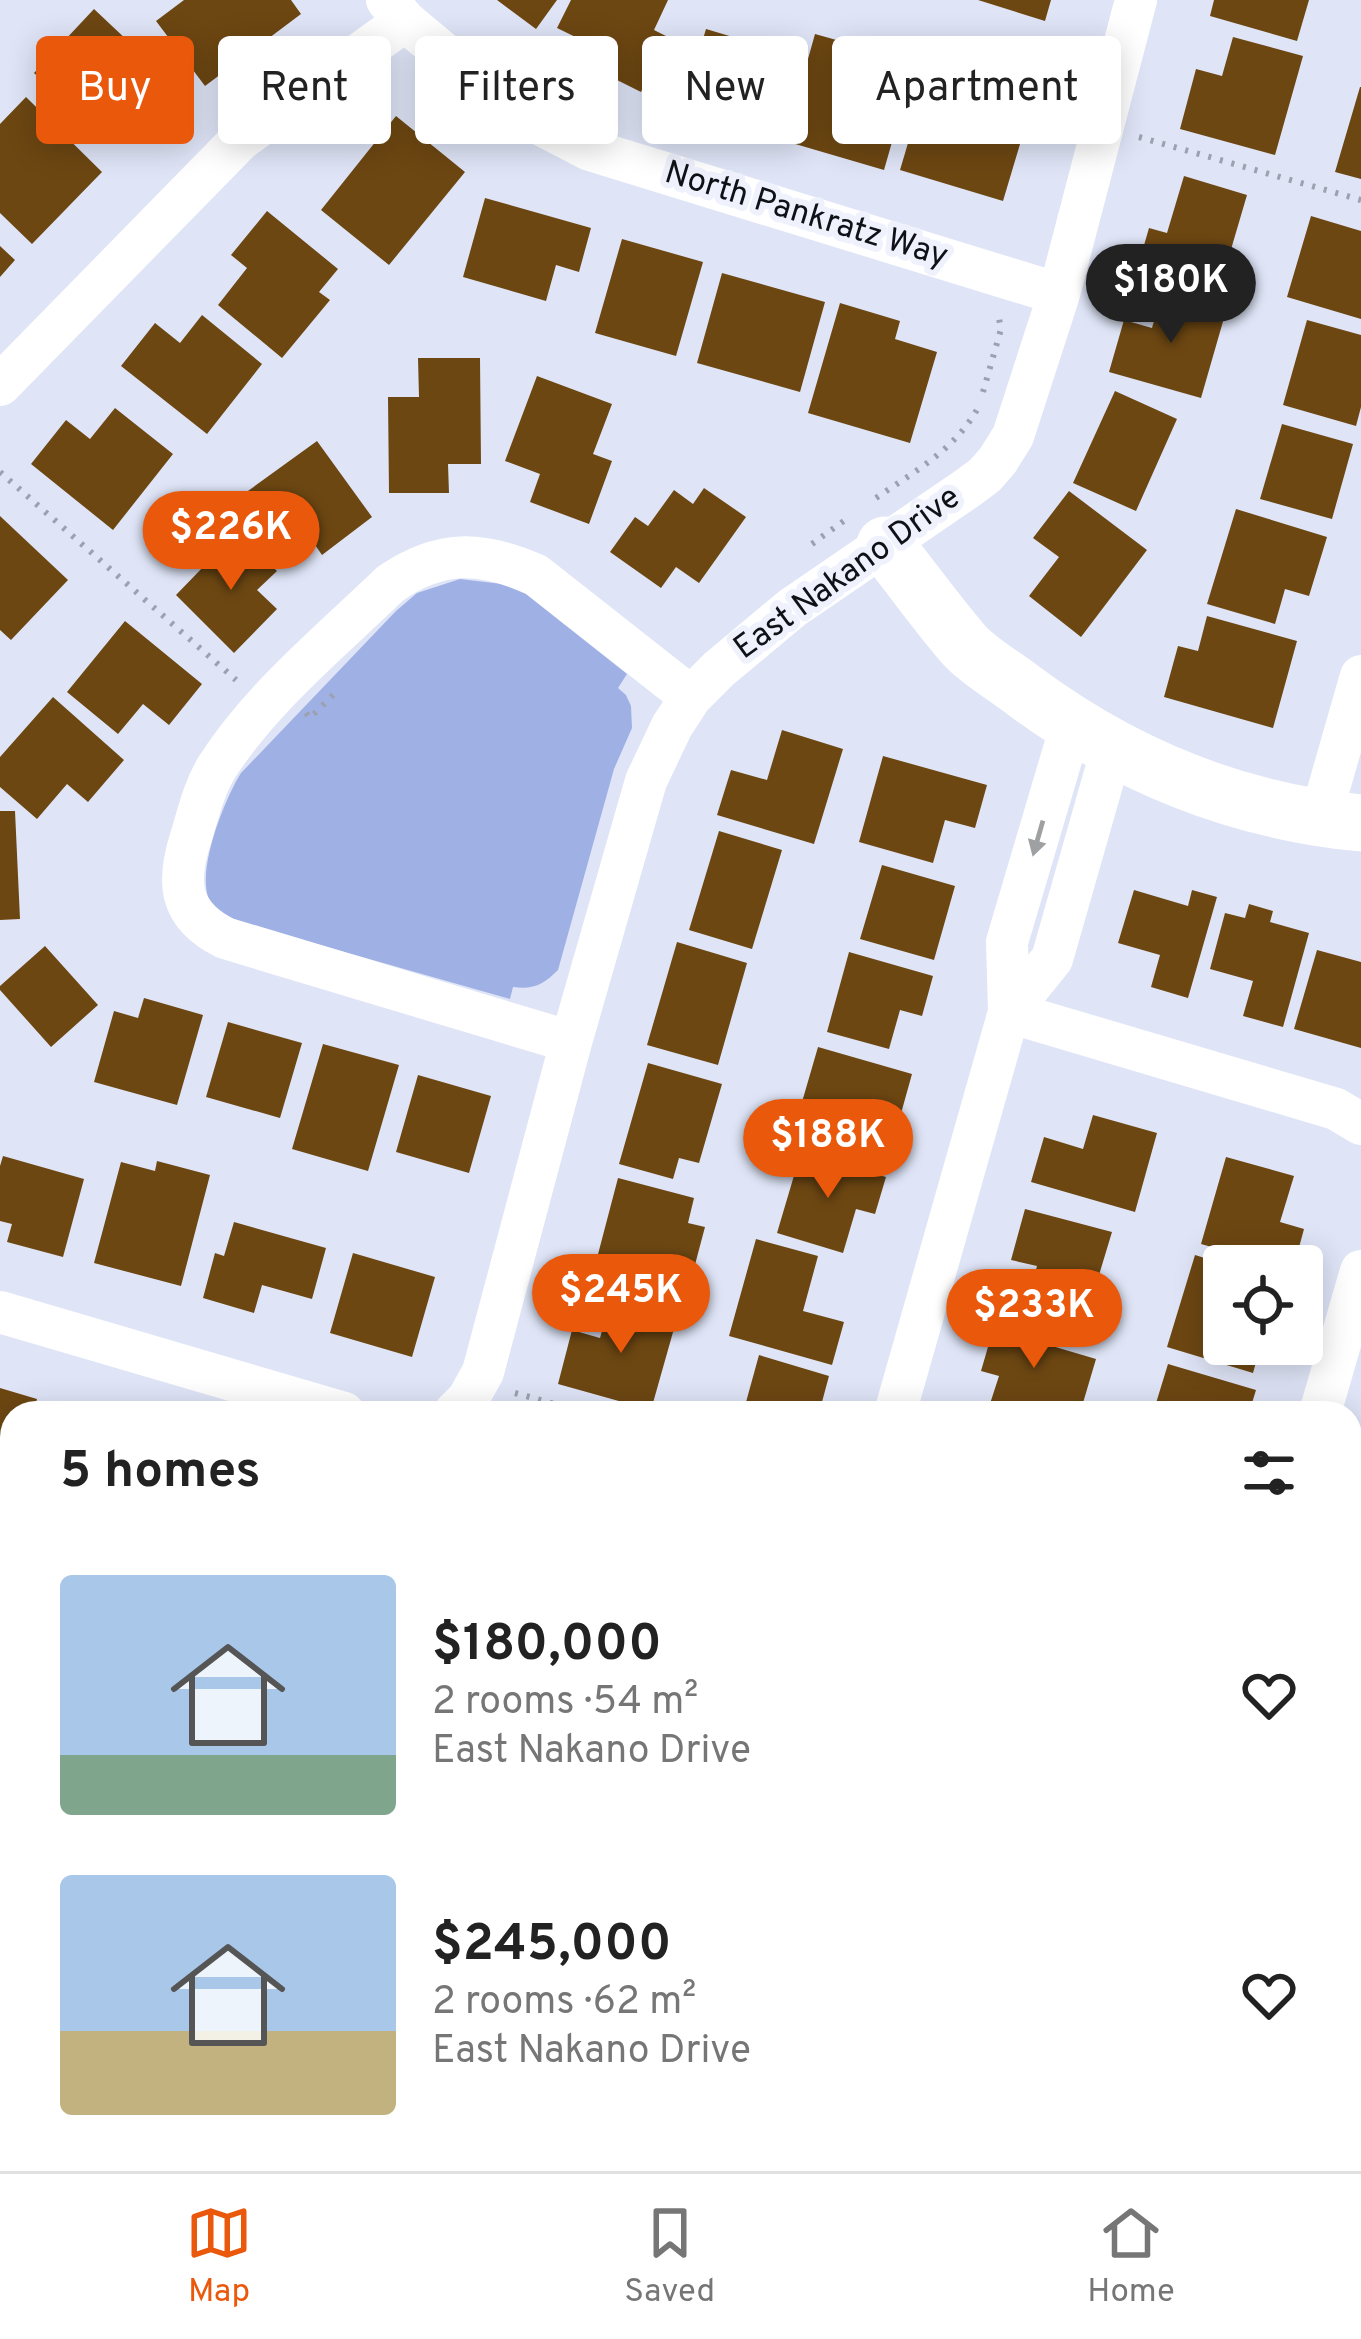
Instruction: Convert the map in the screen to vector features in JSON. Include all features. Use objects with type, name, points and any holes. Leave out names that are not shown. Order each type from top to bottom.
[{"type":"street","name":"East Nakano Drive","points":[[466,1401],[483,1372],[646,781],[672,726],[691,697],[792,608],[864,524],[985,475],[998,460],[1013,436],[1059,294],[1136,0]]},
{"type":"street","name":"North Pankratz Way","points":[[396,11],[509,108],[590,150],[1059,294]]},
{"type":"street","points":[[0,385],[240,140],[396,11]]},
{"type":"street","points":[[864,524],[968,650],[1091,738],[1149,768],[1211,791],[1341,821],[1361,676]]},
{"type":"street","points":[[571,1042],[207,929],[185,899],[182,881],[182,863],[206,792],[230,749],[272,699],[390,584],[436,560],[479,556],[536,575],[691,697]]},
{"type":"street","points":[[898,1401],[1009,1012],[1052,959],[1091,738]]},
{"type":"street","points":[[1009,1012],[1336,1109],[1361,1124]]},
{"type":"street","points":[[1323,1401],[1361,1271]]},
{"type":"street","points":[[0,1312],[303,1401]]},
{"type":"path","points":[[1127,134],[1361,200]]},
{"type":"path","points":[[806,549],[864,524],[966,429],[979,407],[1001,329],[998,313]]},
{"type":"path","points":[[0,472],[248,690]]},
{"type":"path","points":[[298,705],[310,718],[343,686]]},
{"type":"path","points":[[507,1391],[543,1401]]},
{"type":"shaded area","points":[[460,579],[502,584],[526,594],[627,674],[618,688],[631,706],[632,728],[614,769],[558,970],[538,985],[513,987],[510,999],[239,922],[214,907],[206,879],[212,840],[241,773],[396,611],[417,593]]},
{"type":"building","points":[[184,0],[291,0],[301,14],[272,36],[218,36],[218,76],[205,86],[194,71],[194,36],[167,36],[156,21]]},
{"type":"building","points":[[497,0],[557,0],[536,29]]},
{"type":"building","points":[[571,0],[668,0],[654,30],[666,36],[642,36],[641,92],[618,80],[618,36],[573,36],[557,28]]},
{"type":"building","points":[[978,0],[1051,0],[1045,21]]},
{"type":"building","points":[[1214,0],[1309,0],[1297,41],[1210,16]]},
{"type":"building","points":[[94,9],[123,36],[69,36]]},
{"type":"building","points":[[706,29],[730,36],[704,36]]},
{"type":"building","points":[[815,34],[832,39],[832,144],[891,144],[884,170],[795,144],[808,144],[808,59]]},
{"type":"building","points":[[1233,37],[1303,56],[1275,155],[1180,129],[1196,69],[1222,76]]},
{"type":"building","points":[[1361,87],[1361,179],[1335,172]]},
{"type":"building","points":[[26,97],[36,107],[36,144],[74,144],[102,172],[32,244],[0,213],[0,124]]},
{"type":"building","points":[[396,116],[415,131],[415,144],[430,144],[465,172],[389,265],[321,210],[374,144],[391,144],[391,122]]},
{"type":"building","points":[[908,144],[1020,144],[1003,201],[900,170]]},
{"type":"building","points":[[1184,176],[1247,195],[1217,297],[1136,273],[1149,228],[1167,233]]},
{"type":"building","points":[[485,198],[591,228],[579,272],[556,265],[546,301],[463,277]]},
{"type":"building","points":[[267,211],[338,269],[319,292],[330,300],[282,358],[218,305],[247,268],[231,255]]},
{"type":"building","points":[[1311,216],[1361,231],[1361,319],[1287,297]]},
{"type":"building","points":[[622,239],[703,262],[676,356],[595,333]]},
{"type":"building","points":[[0,246],[15,260],[0,277]]},
{"type":"building","points":[[722,273],[825,302],[800,392],[697,363]]},
{"type":"building","points":[[1162,293],[1226,311],[1201,398],[1109,372],[1124,320],[1152,328]]},
{"type":"building","points":[[840,303],[900,321],[895,339],[937,352],[910,443],[808,413]]},
{"type":"building","points":[[202,315],[262,364],[207,434],[121,366],[155,323],[180,343]]},
{"type":"building","points":[[1307,320],[1361,335],[1361,407],[1356,426],[1283,405]]},
{"type":"building","points":[[418,358],[480,358],[481,464],[448,464],[449,493],[389,493],[388,397],[419,397]]},
{"type":"building","points":[[537,376],[612,404],[593,454],[612,461],[589,524],[530,502],[540,474],[505,461]]},
{"type":"building","points":[[1115,391],[1177,419],[1136,511],[1073,483]]},
{"type":"building","points":[[115,408],[173,454],[113,530],[31,464],[66,420],[90,439]]},
{"type":"building","points":[[1282,424],[1353,444],[1332,519],[1260,499]]},
{"type":"building","points":[[317,441],[372,517],[322,555],[311,539],[286,558],[241,496]]},
{"type":"building","points":[[704,488],[746,517],[699,583],[676,567],[661,588],[610,552],[635,517],[648,526],[674,490],[693,504]]},
{"type":"building","points":[[1069,491],[1147,550],[1081,637],[1029,596],[1059,557],[1033,538]]},
{"type":"building","points":[[1236,509],[1327,537],[1309,596],[1285,589],[1275,624],[1207,604]]},
{"type":"building","points":[[0,516],[68,580],[11,640],[0,630]]},
{"type":"building","points":[[237,532],[277,571],[257,590],[277,609],[234,653],[176,595]]},
{"type":"building","points":[[1207,616],[1297,641],[1273,728],[1164,697],[1178,646],[1198,651]]},
{"type":"building","points":[[125,621],[202,684],[169,725],[143,704],[118,734],[67,692]]},
{"type":"building","points":[[53,697],[124,760],[88,802],[67,784],[37,819],[0,787],[0,757]]},
{"type":"building","points":[[782,730],[843,749],[814,844],[717,815],[731,770],[767,780]]},
{"type":"building","points":[[883,756],[987,785],[975,828],[945,820],[933,863],[859,842]]},
{"type":"building","points":[[0,811],[15,811],[20,919],[0,920]]},
{"type":"building","points":[[719,831],[782,850],[752,949],[689,930]]},
{"type":"building","points":[[882,865],[955,886],[934,960],[860,939]]},
{"type":"building","points":[[1134,890],[1188,906],[1192,890],[1217,897],[1188,998],[1151,987],[1160,955],[1118,943]]},
{"type":"building","points":[[1249,904],[1273,911],[1270,922],[1309,933],[1283,1027],[1243,1016],[1253,981],[1210,969],[1225,913],[1245,918]]},
{"type":"building","points":[[677,942],[747,963],[718,1065],[647,1045]]},
{"type":"building","points":[[45,946],[98,1005],[51,1047],[0,990]]},
{"type":"building","points":[[1317,950],[1361,962],[1361,1048],[1294,1029]]},
{"type":"building","points":[[849,952],[933,976],[922,1016],[900,1010],[889,1049],[827,1032]]},
{"type":"building","points":[[144,998],[203,1015],[177,1105],[94,1082],[114,1011],[138,1018]]},
{"type":"building","points":[[228,1022],[302,1043],[280,1118],[206,1097]]},
{"type":"building","points":[[323,1044],[399,1065],[368,1171],[292,1149]]},
{"type":"building","points":[[818,1047],[912,1074],[888,1160],[793,1133]]},
{"type":"building","points":[[648,1063],[722,1084],[699,1163],[679,1158],[673,1179],[619,1164]]},
{"type":"building","points":[[418,1075],[491,1096],[469,1173],[396,1152]]},
{"type":"building","points":[[1093,1115],[1157,1133],[1135,1212],[1031,1182],[1044,1137],[1083,1149]]},
{"type":"building","points":[[801,1152],[886,1177],[875,1214],[856,1209],[843,1253],[777,1233]]},
{"type":"building","points":[[3,1156],[84,1179],[63,1257],[7,1242],[12,1224],[0,1221]]},
{"type":"building","points":[[1226,1157],[1294,1176],[1280,1222],[1304,1229],[1300,1245],[1201,1244]]},
{"type":"building","points":[[157,1161],[210,1175],[181,1286],[94,1263],[121,1162],[155,1171]]},
{"type":"building","points":[[618,1178],[694,1198],[688,1223],[705,1227],[684,1306],[591,1281]]},
{"type":"building","points":[[1025,1209],[1112,1232],[1083,1328],[1025,1312],[1037,1266],[1011,1260]]},
{"type":"building","points":[[234,1222],[326,1248],[312,1299],[262,1285],[254,1313],[203,1298],[215,1253],[224,1256]]},
{"type":"building","points":[[756,1239],[818,1256],[803,1311],[844,1322],[832,1365],[729,1336]]},
{"type":"building","points":[[353,1253],[435,1277],[412,1357],[330,1333]]},
{"type":"building","points":[[1195,1255],[1203,1257],[1203,1358],[1167,1347]]},
{"type":"building","points":[[611,1299],[677,1318],[654,1401],[619,1401],[558,1384],[572,1330],[600,1338]]},
{"type":"building","points":[[997,1316],[1056,1333],[1052,1346],[1096,1359],[1084,1401],[991,1401],[999,1376],[981,1371]]},
{"type":"building","points":[[759,1355],[829,1376],[822,1401],[746,1401]]},
{"type":"building","points":[[1168,1364],[1256,1390],[1253,1401],[1157,1401]]},
{"type":"building","points":[[1227,1365],[1255,1365],[1253,1373]]},
{"type":"building","points":[[0,1388],[37,1399],[36,1401],[0,1401]]}]
